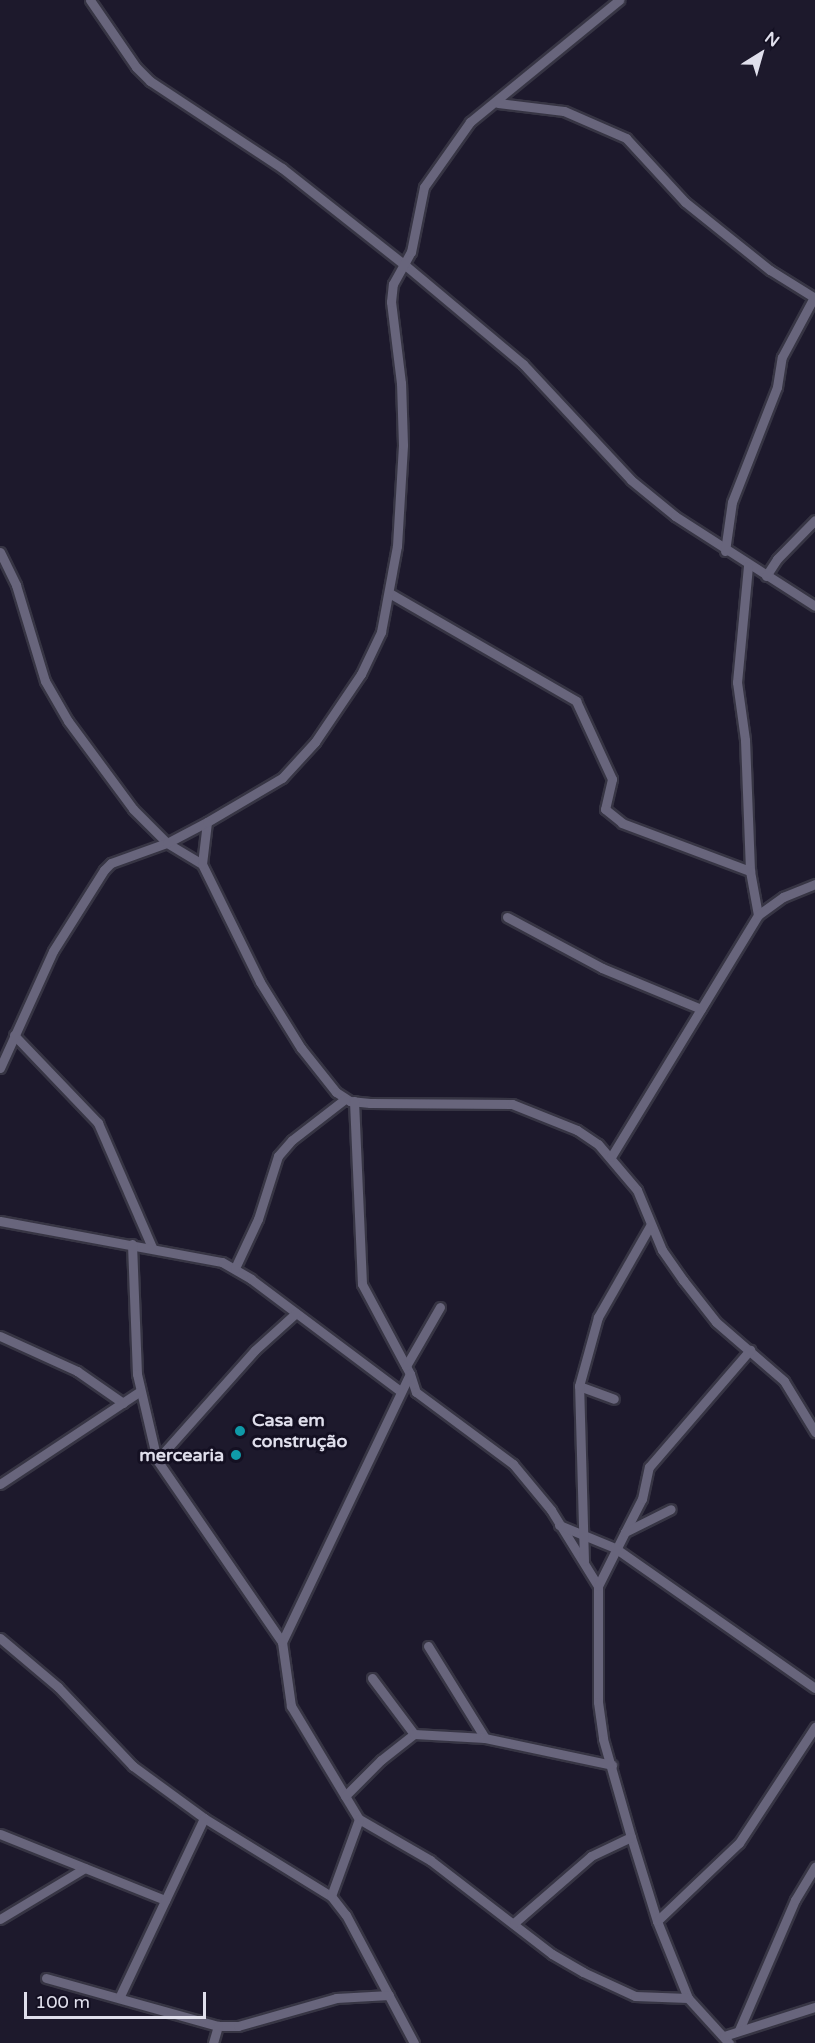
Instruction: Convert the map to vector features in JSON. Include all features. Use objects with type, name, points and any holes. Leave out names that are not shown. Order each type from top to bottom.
[{"type":"street","points":[[90,0],[150,81],[282,168],[405,265],[523,364],[631,480],[725,551],[815,606]]},
{"type":"street","points":[[0,1068],[53,951],[95,880],[111,862],[167,843],[282,778],[315,742],[361,674],[381,632],[391,594],[403,446],[401,383],[391,302],[393,284],[405,265],[431,173],[470,122],[498,104],[619,0]]},
{"type":"street","points":[[498,104],[564,111],[626,138],[685,202],[763,265],[815,297],[782,357],[777,387],[732,502],[725,551]]},
{"type":"street","points":[[766,576],[777,559],[815,520]]},
{"type":"street","points":[[0,552],[15,585],[34,652],[51,691],[68,721],[133,809],[167,843],[202,864],[260,982],[301,1048],[350,1100],[360,1278],[408,1370],[416,1392],[513,1464],[559,1525],[598,1586]]},
{"type":"street","points":[[748,566],[737,682],[745,740],[750,871],[758,915]]},
{"type":"street","points":[[391,594],[576,701],[612,779],[605,809],[622,823],[750,871]]},
{"type":"street","points":[[202,864],[207,822]]},
{"type":"street","points":[[611,1157],[758,915],[783,897],[815,884]]},
{"type":"street","points":[[507,917],[602,968],[701,1009]]},
{"type":"street","points":[[14,1035],[98,1122],[153,1247]]},
{"type":"street","points":[[235,1268],[256,1225],[278,1156],[292,1140],[350,1100],[512,1104],[577,1130],[611,1157],[637,1190],[662,1250],[716,1322],[784,1381],[811,1415],[815,1432]]},
{"type":"street","points":[[0,1221],[153,1247],[235,1268],[400,1391]]},
{"type":"street","points":[[584,1561],[579,1386],[598,1317],[651,1226]]},
{"type":"street","points":[[132,1244],[139,1392],[157,1460],[282,1642],[291,1706],[359,1819],[430,1860],[573,1966],[635,1996],[688,1998]]},
{"type":"street","points":[[282,1642],[440,1306]]},
{"type":"street","points":[[157,1460],[255,1350],[296,1313]]},
{"type":"street","points":[[0,1335],[77,1371],[123,1403]]},
{"type":"street","points":[[750,1350],[650,1467],[642,1499],[626,1532],[615,1548],[598,1586],[598,1702],[631,1836],[657,1921],[688,1998],[726,2040],[739,2030],[815,2007]]},
{"type":"street","points":[[579,1386],[614,1399]]},
{"type":"street","points":[[0,1484],[139,1392]]},
{"type":"street","points":[[626,1532],[671,1509]]},
{"type":"street","points":[[559,1525],[615,1548],[815,1688]]},
{"type":"street","points":[[0,1638],[58,1687],[133,1766],[204,1818],[331,1896],[346,1915],[414,2043]]},
{"type":"street","points":[[428,1646],[485,1738]]},
{"type":"street","points":[[372,1678],[414,1734]]},
{"type":"street","points":[[657,1921],[739,1843],[815,1727]]},
{"type":"street","points":[[345,1796],[381,1760],[414,1734],[485,1738],[612,1765]]},
{"type":"street","points":[[119,1998],[204,1818]]},
{"type":"street","points":[[331,1896],[359,1819]]},
{"type":"street","points":[[0,1834],[165,1900]]},
{"type":"street","points":[[514,1923],[591,1856],[631,1836]]},
{"type":"street","points":[[739,2030],[795,1900],[815,1867]]},
{"type":"street","points":[[0,1919],[85,1868]]},
{"type":"street","points":[[46,1978],[218,2026],[238,2026],[336,1998],[389,1995]]},
{"type":"street","points":[[213,2043],[218,2026]]},
{"type":"place","name":"Casa em construção","points":[[240,1431]]},
{"type":"place","name":"mercearia","points":[[236,1455]]}]
